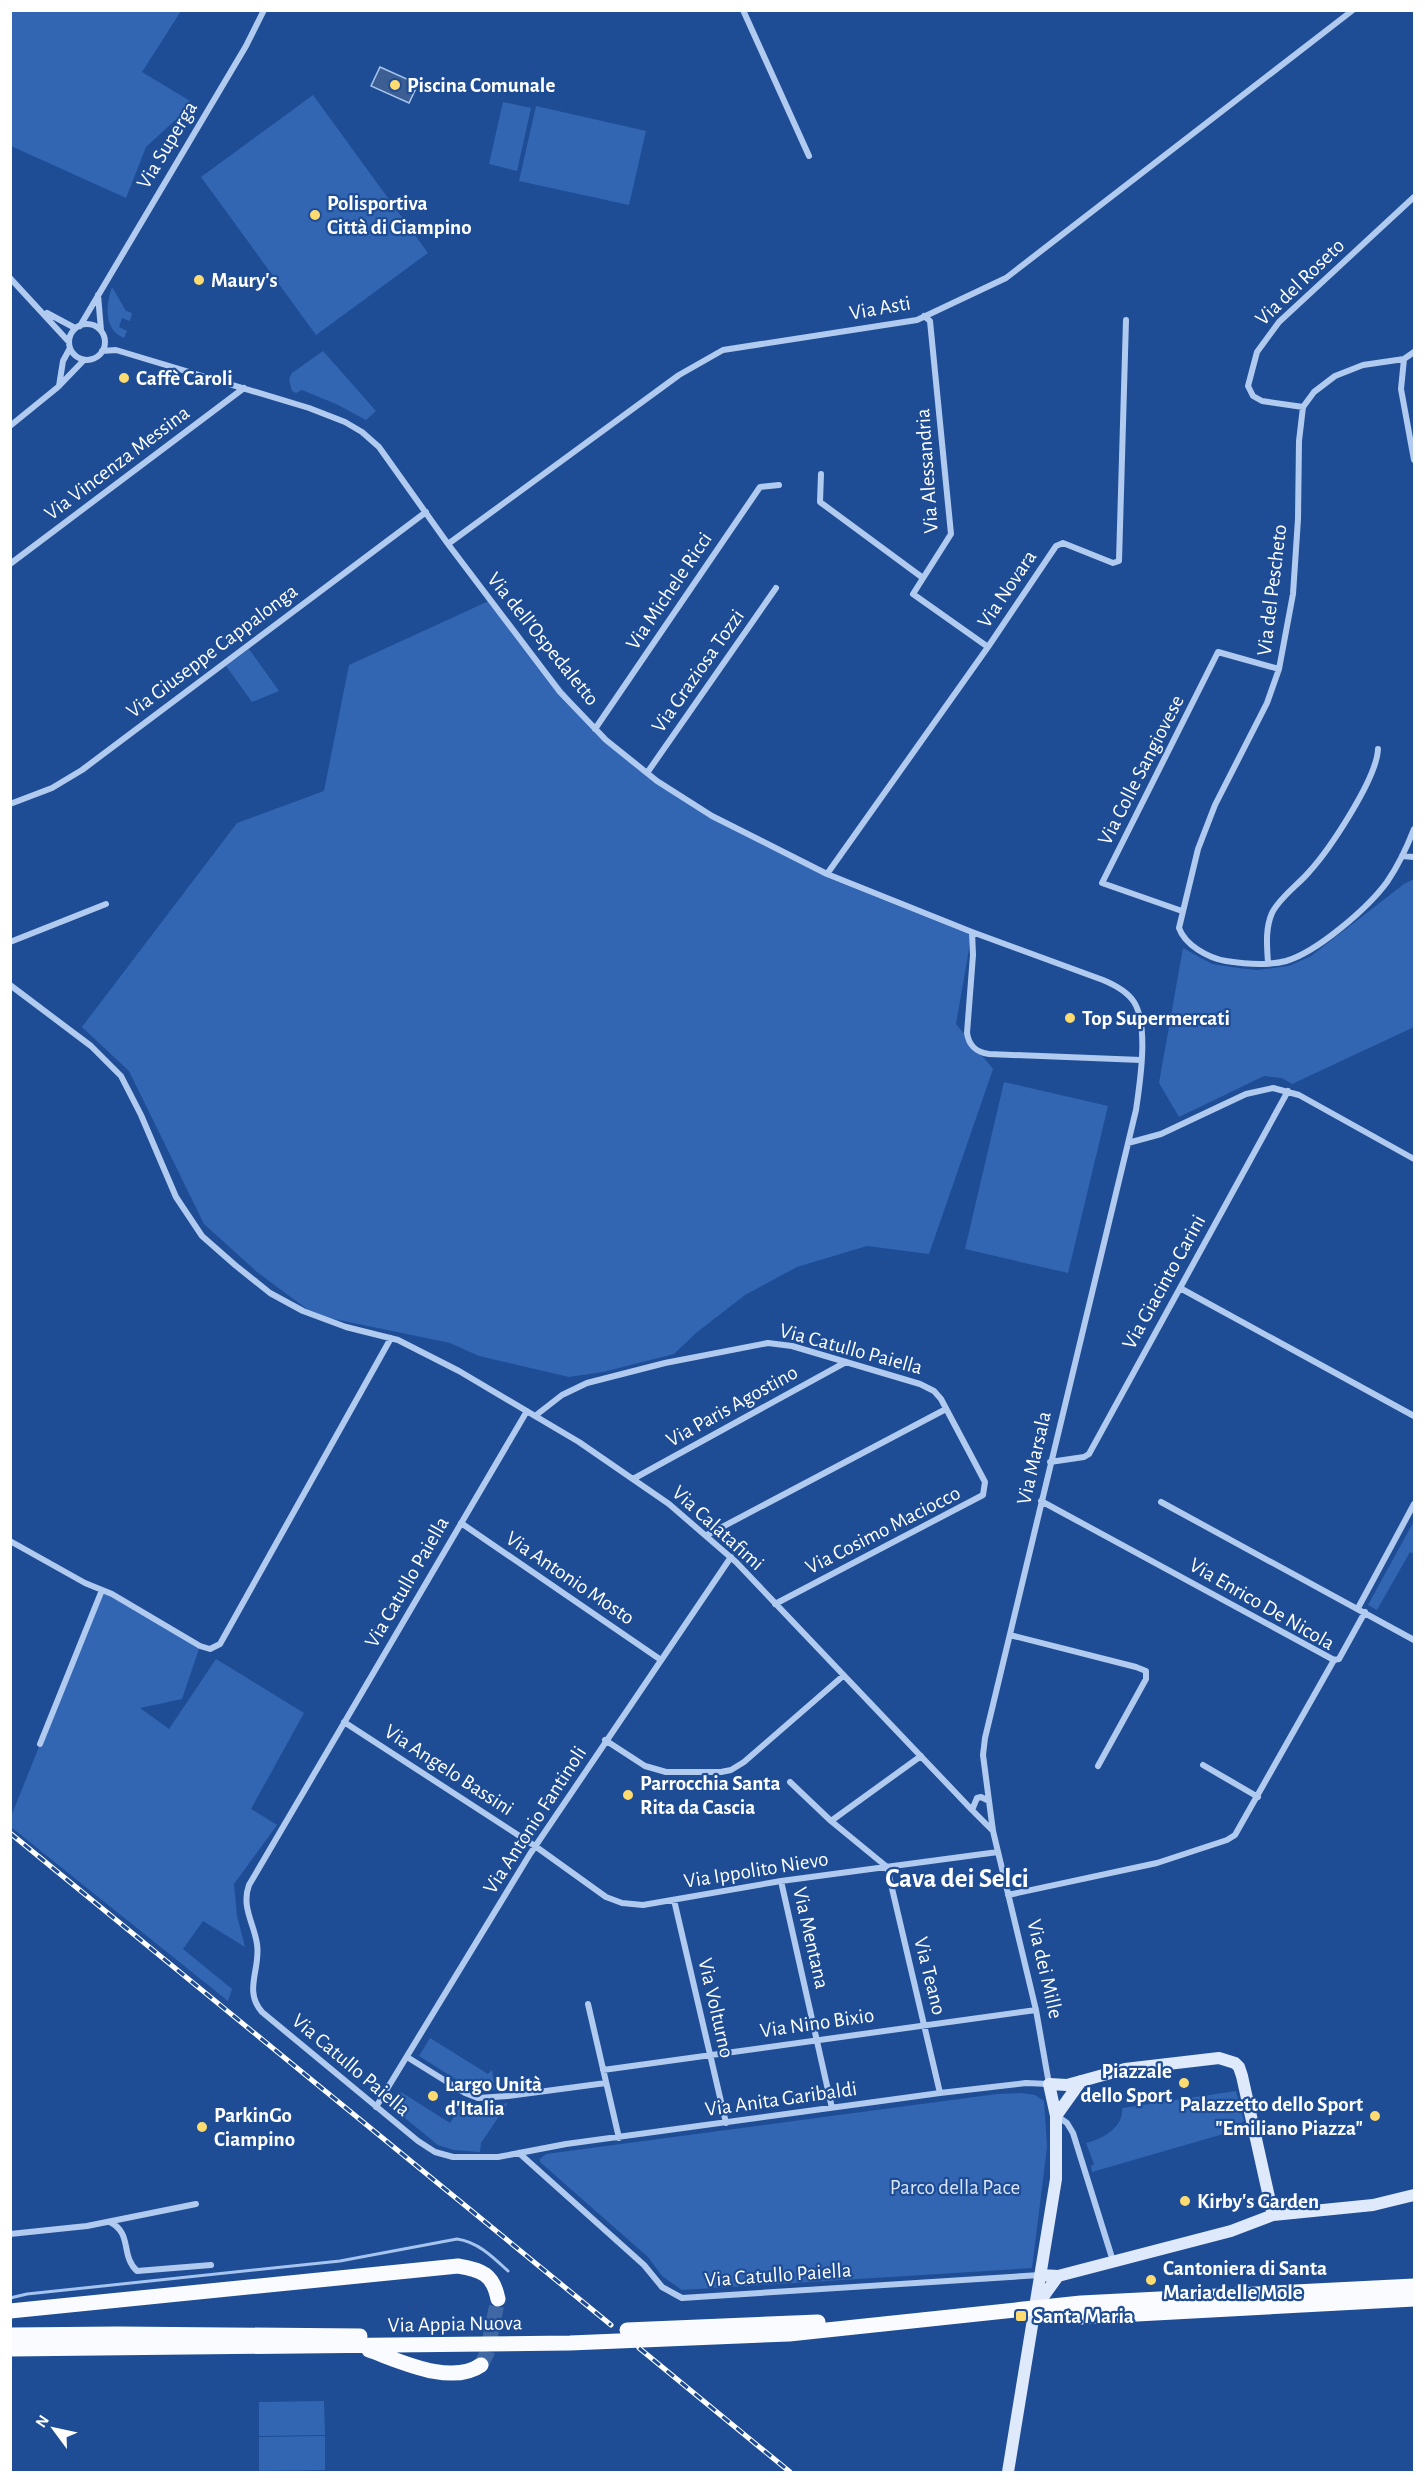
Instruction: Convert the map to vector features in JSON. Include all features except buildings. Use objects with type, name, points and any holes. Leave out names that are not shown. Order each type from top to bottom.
[{"type":"main road","points":[[10,2311],[458,2266],[479,2269],[495,2284],[498,2299]]},
{"type":"main road","name":"Via Appia Nuova","points":[[10,2349],[570,2343],[766,2335],[1034,2310],[1081,2303],[1414,2286]]},
{"type":"main road","name":"Via Appia Nuova","points":[[1034,2310],[1081,2317],[1414,2299]]},
{"type":"main road","name":"Via Appia Nuova","points":[[10,2336],[572,2333],[788,2322],[899,2322]]},
{"type":"main road","points":[[358,2346],[418,2367],[451,2374],[470,2373],[481,2365]]},
{"type":"street","name":"Via Superga","points":[[78,327],[246,46],[264,10]]},
{"type":"street","points":[[743,10],[809,156]]},
{"type":"street","name":"Via Asti","points":[[448,544],[679,375],[725,349],[917,320],[1007,276],[1353,10]]},
{"type":"street","name":"Via del Roseto","points":[[1303,407],[1262,400],[1253,396],[1248,386],[1257,352],[1279,322],[1414,197]]},
{"type":"street","points":[[10,278],[42,311],[75,355],[84,360]]},
{"type":"street","points":[[10,426],[58,387],[84,360],[95,358],[102,351],[98,295]]},
{"type":"street","points":[[42,311],[78,327],[90,324],[102,333],[116,350]]},
{"type":"street","name":"Via Alessandria","points":[[924,316],[930,321],[951,534],[914,592],[914,597],[988,647]]},
{"type":"street","name":"Via Novara","points":[[827,874],[988,647],[1056,546],[1066,544],[1113,563],[1119,561],[1126,320]]},
{"type":"street","points":[[58,387],[63,361],[78,327]]},
{"type":"street","name":"Via dell'Ospedaletto","points":[[102,351],[116,350],[309,408],[345,422],[362,432],[379,447],[448,544],[560,692],[606,740],[647,773],[712,816],[827,874],[972,932],[1094,976],[1119,988],[1131,998],[1138,1011],[1141,1060],[1136,1110],[1128,1143]]},
{"type":"street","points":[[1303,407],[1314,392],[1335,375],[1350,368],[1404,359],[1414,352]]},
{"type":"street","points":[[1404,359],[1401,389],[1414,460]]},
{"type":"street","name":"Via Vincenza Messina","points":[[10,564],[244,388]]},
{"type":"street","name":"Via del Pescheto","points":[[1268,963],[1246,964],[1222,960],[1205,953],[1182,938],[1179,928],[1198,849],[1215,805],[1267,703],[1279,669],[1293,594],[1298,519],[1299,441],[1303,407]]},
{"type":"street","points":[[822,474],[820,502],[923,578]]},
{"type":"street","name":"Via Michele Ricci","points":[[595,729],[760,487],[779,485]]},
{"type":"street","name":"Via Giuseppe Cappalonga","points":[[10,804],[52,788],[82,770],[426,512]]},
{"type":"street","name":"Via Graziosa Tozzi","points":[[647,773],[776,588]]},
{"type":"street","name":"Via Colle Sangiovese","points":[[1182,911],[1102,883],[1218,652],[1279,669]]},
{"type":"street","points":[[1378,748],[1370,774],[1341,830],[1320,860],[1274,909],[1267,932],[1268,963],[1284,962],[1304,954],[1345,924],[1387,881],[1414,829]]},
{"type":"street","points":[[1402,856],[1414,857]]},
{"type":"street","points":[[10,942],[106,904]]},
{"type":"street","points":[[972,932],[973,954],[968,1033],[973,1048],[989,1054],[1141,1060]]},
{"type":"street","name":"Via Calatafimi","points":[[10,985],[91,1046],[121,1076],[141,1115],[176,1197],[202,1236],[235,1265],[270,1293],[303,1311],[346,1327],[391,1338],[459,1371],[527,1411],[633,1479],[707,1535],[731,1557],[972,1810]]},
{"type":"street","points":[[1128,1143],[1161,1134],[1253,1092],[1273,1088],[1288,1091],[1414,1159]]},
{"type":"street","name":"Via Giacinto Carini","points":[[1050,1462],[1088,1455],[1288,1091]]},
{"type":"street","name":"Via Marsala","points":[[988,1800],[984,1746],[1128,1143]]},
{"type":"street","points":[[1180,1288],[1414,1416]]},
{"type":"street","points":[[10,1541],[200,1646],[210,1649],[220,1644],[391,1338]]},
{"type":"street","name":"Via Catullo Paiella","points":[[535,1416],[562,1395],[587,1383],[665,1363],[756,1345],[787,1345],[927,1386],[936,1394],[946,1409]]},
{"type":"street","name":"Via Paris Agostino","points":[[633,1479],[846,1362]]},
{"type":"street","points":[[707,1535],[946,1409]]},
{"type":"street","name":"Via Cosimo Maciocco","points":[[775,1604],[981,1498],[985,1492],[985,1482],[946,1409]]},
{"type":"street","name":"Via Catullo Paiella","points":[[527,1411],[249,1885],[246,1906],[258,1950],[252,1991],[256,2003],[262,2012],[418,2141],[444,2155],[468,2158],[498,2157],[519,2153],[644,2265],[662,2287],[682,2298],[1041,2275]]},
{"type":"street","name":"Via Enrico De Nicola","points":[[1008,1895],[1157,1863],[1227,1840],[1240,1829],[1335,1660],[1041,1501]]},
{"type":"street","points":[[1161,1502],[1414,1640]]},
{"type":"street","points":[[1358,1608],[1414,1504]]},
{"type":"street","name":"Via Antonio Mosto","points":[[461,1523],[661,1660]]},
{"type":"street","name":"Via Antonio Fantinoli","points":[[376,2107],[535,1846],[731,1557]]},
{"type":"street","points":[[40,1744],[102,1590]]},
{"type":"street","points":[[1335,1660],[1339,1659],[1365,1612]]},
{"type":"street","points":[[1010,1635],[1146,1671],[1146,1680],[1098,1766]]},
{"type":"street","points":[[605,1740],[645,1766],[658,1771],[728,1771],[744,1762],[843,1676]]},
{"type":"street","name":"Via Angelo Bassini","points":[[344,1722],[535,1846]]},
{"type":"street","points":[[831,1821],[921,1756]]},
{"type":"street","points":[[1203,1765],[1258,1797]]},
{"type":"street","points":[[790,1782],[831,1821],[887,1867]]},
{"type":"street","name":"Via Marsala","points":[[977,1798],[985,1782]]},
{"type":"street","points":[[988,1800],[977,1798],[972,1810],[993,1831]]},
{"type":"street","name":"Via dei Mille","points":[[988,1800],[993,1831],[1036,2010],[1056,2116],[1056,2179],[1008,2472]]},
{"type":"street","name":"Via Ippolito Nievo","points":[[535,1846],[617,1902],[639,1905],[781,1881],[998,1852]]},
{"type":"street","name":"Via Teano","points":[[887,1867],[940,2093]]},
{"type":"street","name":"Via Mentana","points":[[781,1881],[832,2108]]},
{"type":"street","name":"Via Volturno","points":[[674,1900],[726,2123]]},
{"type":"street","points":[[588,2004],[619,2138]]},
{"type":"street","name":"Via Nino Bixio","points":[[603,2070],[1036,2010]]},
{"type":"street","points":[[407,2058],[474,2096],[483,2098],[606,2083]]},
{"type":"street","points":[[1049,2084],[1067,2085],[1125,2069],[1219,2058],[1235,2063],[1242,2076],[1273,2215]]},
{"type":"street","points":[[1056,2116],[1081,2081]]},
{"type":"street","name":"Via Anita Garibaldi","points":[[519,2153],[940,2093],[1026,2083],[1049,2084]]},
{"type":"street","name":"Via dei Mille","points":[[1056,2116],[1067,2123],[1073,2133],[1113,2260]]},
{"type":"street","points":[[1041,2275],[1058,2276],[1231,2231],[1273,2215],[1373,2205],[1414,2194]]},
{"type":"street","points":[[10,2234],[110,2221],[196,2204]]},
{"type":"street","points":[[110,2221],[120,2227],[124,2234],[128,2263],[137,2271],[210,2265]]},
{"type":"street","points":[[1034,2310],[1058,2276]]},
{"type":"green space","points":[[11,11],[181,11],[142,72],[190,101],[184,112],[146,147],[126,198],[11,146]]},
{"type":"green space","name":"Polisportiva Città di Ciampino","points":[[313,95],[428,253],[316,335],[201,177]]},
{"type":"green space","points":[[503,102],[531,108],[517,171],[489,164]]},
{"type":"green space","points":[[536,106],[646,131],[629,205],[519,181]]},
{"type":"green space","points":[[112,287],[126,311],[132,313],[130,321],[122,318],[119,327],[127,331],[124,338],[112,329],[109,323],[108,301]]},
{"type":"green space","points":[[323,351],[376,411],[366,420],[302,390],[296,393],[292,391],[289,379],[292,373]]},
{"type":"green space","points":[[491,600],[595,729],[657,781],[712,816],[777,850],[972,932],[956,1024],[993,1069],[929,1254],[867,1246],[797,1267],[745,1295],[696,1333],[674,1354],[603,1372],[569,1377],[479,1356],[450,1343],[315,1315],[257,1272],[204,1224],[129,1071],[82,1027],[237,823],[324,791],[349,665]]},
{"type":"green space","points":[[249,649],[279,691],[252,702],[226,666]]},
{"type":"green space","points":[[1414,879],[1414,1027],[1292,1084],[1282,1078],[1264,1076],[1179,1117],[1159,1083],[1183,948],[1212,964],[1257,970],[1289,966],[1311,956],[1404,884]]},
{"type":"green space","points":[[1004,1082],[1108,1106],[1068,1273],[965,1249]]},
{"type":"green space","points":[[1414,1521],[1414,1554],[1410,1552],[1377,1610],[1368,1605]]},
{"type":"green space","points":[[102,1590],[200,1646],[182,1699],[140,1708],[169,1729],[216,1659],[304,1713],[251,1809],[277,1825],[234,1884],[237,1916],[245,1947],[203,1921],[183,1949],[232,1989],[228,2001],[11,1827],[10,1819]]},
{"type":"green space","points":[[430,2038],[488,2074],[492,2070],[495,2090],[476,2092],[419,2056]]},
{"type":"green space","points":[[1236,2091],[1244,2128],[1092,2172],[1091,2166],[1094,2164],[1086,2143],[1111,2132],[1122,2115],[1122,2108]]},
{"type":"green space","points":[[401,2092],[450,2123],[464,2101],[480,2106],[508,2103],[481,2143],[480,2152],[454,2150],[438,2145],[390,2106],[396,2094],[399,2095]]},
{"type":"green space","name":"Parco della Pace","points":[[997,2094],[1035,2095],[1044,2101],[1047,2147],[1032,2268],[682,2290],[662,2276],[648,2257],[540,2162],[546,2154]]},
{"type":"green space","points":[[324,2401],[325,2435],[259,2436],[259,2402]]},
{"type":"green space","points":[[325,2436],[325,2470],[259,2471],[259,2437]]},
{"type":"shaded area","name":"Piscina Comunale","points":[[380,67],[418,84],[409,103],[371,86]]},
{"type":"waterway","points":[[10,2298],[27,2294],[340,2261],[457,2239],[472,2243],[508,2271]]},
{"type":"tunnel","points":[[481,2365],[487,2353],[498,2299]]},
{"type":"railway","points":[[10,1833],[611,2325]]},
{"type":"railway","points":[[639,2348],[790,2472]]},
{"type":"place","name":"Piscina Comunale","points":[[395,85]]},
{"type":"place","name":"Polisportiva Città di Ciampino","points":[[315,215]]},
{"type":"place","name":"Maury's","points":[[199,280]]},
{"type":"place","name":"Caffè Caroli","points":[[124,378]]},
{"type":"place","name":"Top Supermercati","points":[[1070,1018]]},
{"type":"place","name":"Parrocchia Santa Rita da Cascia","points":[[628,1795]]},
{"type":"place","name":"Piazzale dello Sport","points":[[1184,2083]]},
{"type":"place","name":"Largo Unità d'Italia","points":[[433,2096]]},
{"type":"place","name":"Palazzetto dello Sport \"Emiliano Piazza\"","points":[[1375,2116]]},
{"type":"place","name":"ParkinGo Ciampino","points":[[202,2127]]},
{"type":"place","name":"Kirby's Garden","points":[[1185,2201]]},
{"type":"place","name":"Cantoniera di Santa Maria delle Mole","points":[[1151,2280]]},
{"type":"place","name":"Santa Maria","points":[[1021,2316]]},
{"type":"district","name":"Cava dei Selci","points":[[957,1878]]}]
